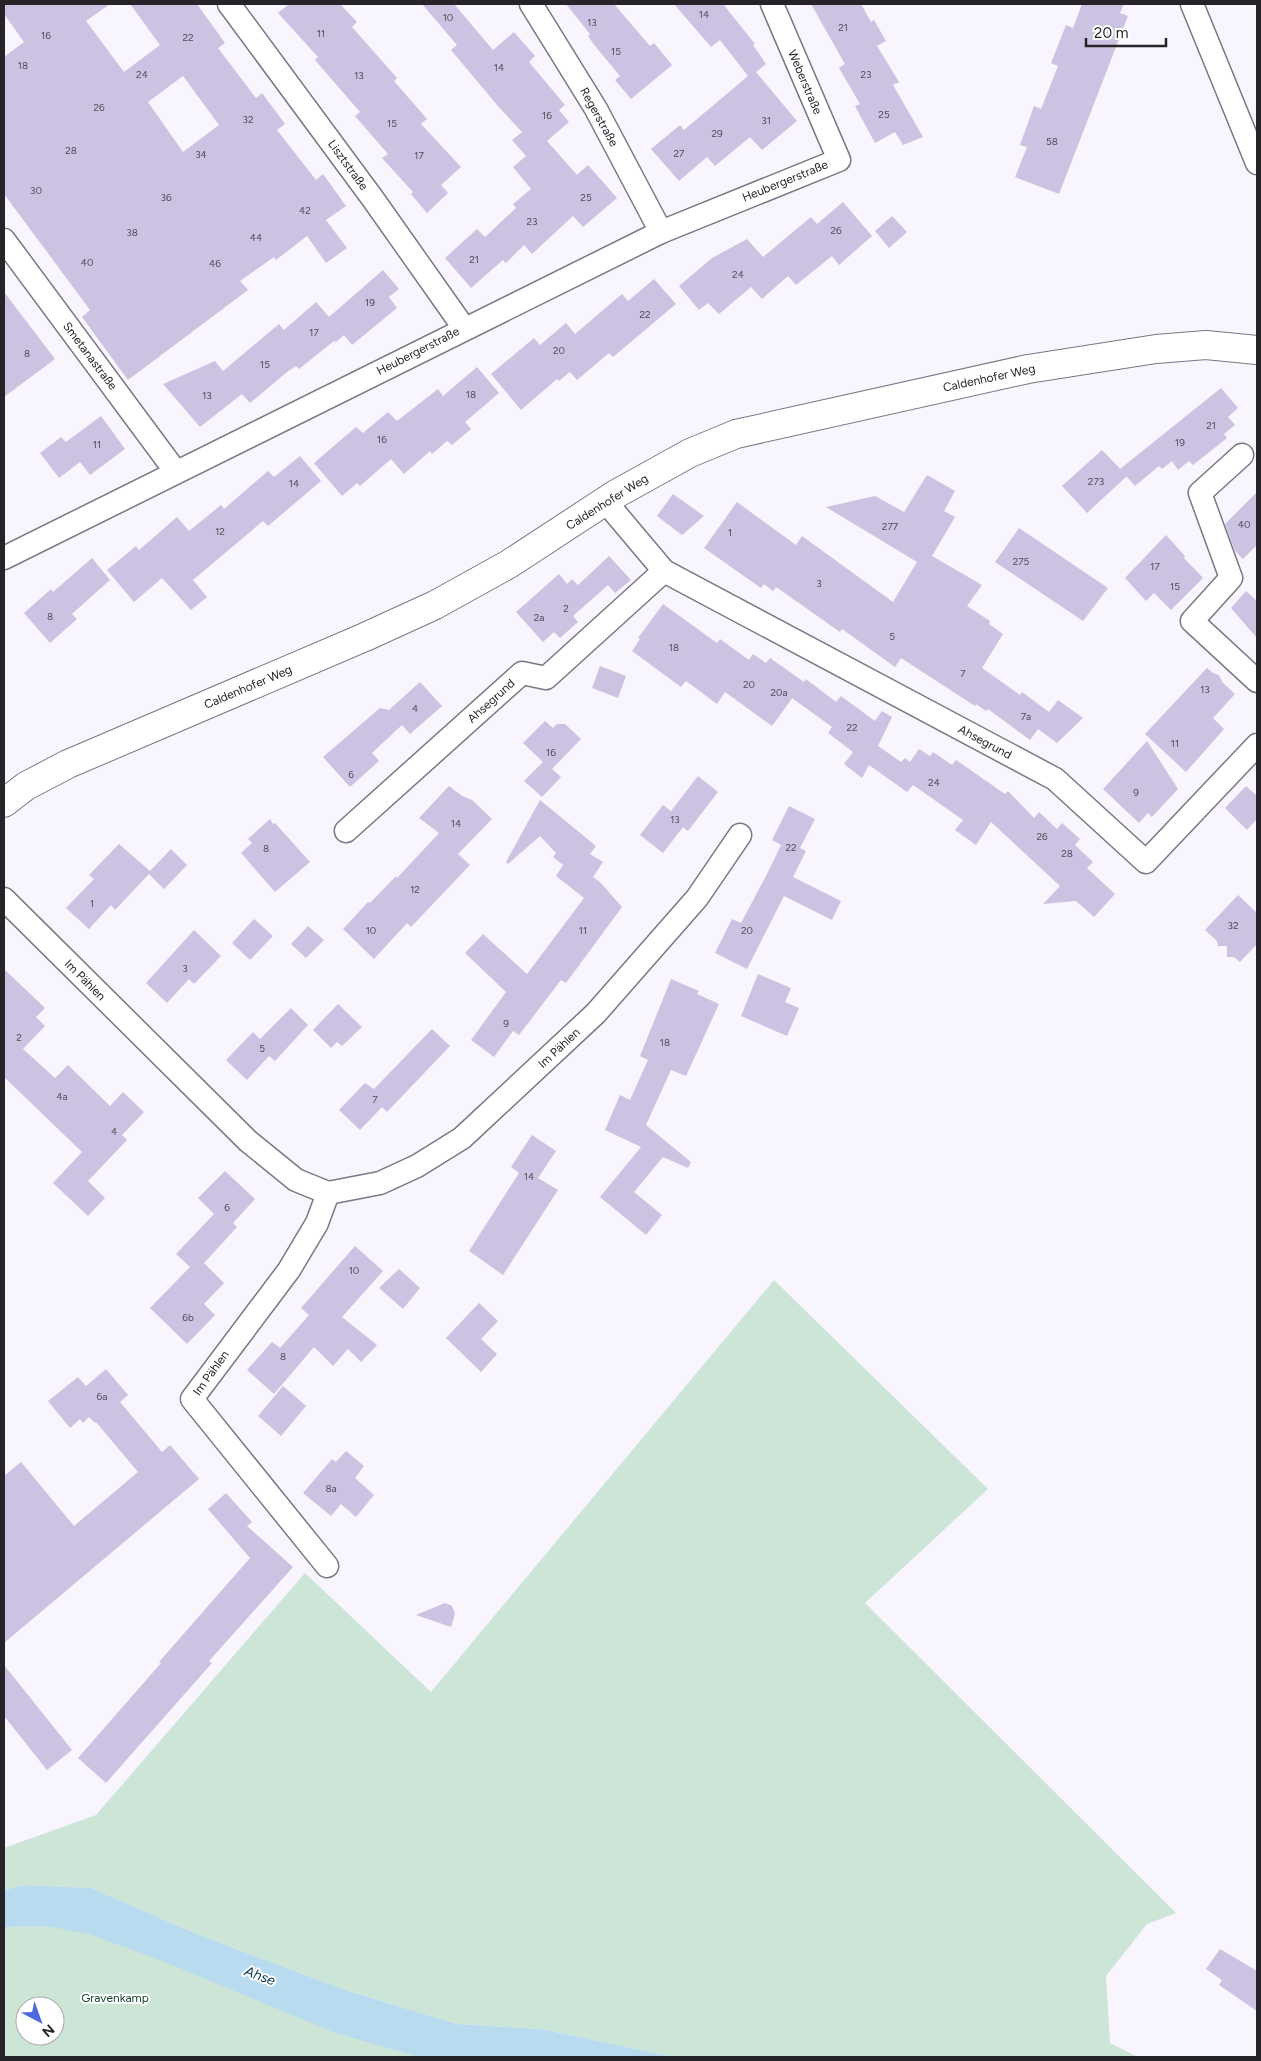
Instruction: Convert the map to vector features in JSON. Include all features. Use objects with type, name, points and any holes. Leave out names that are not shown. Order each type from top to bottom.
[{"type":"main road","name":"Caldenhofer Weg","points":[[4,803],[26,786],[68,764],[365,637],[435,605],[509,564],[605,501],[690,453],[745,432],[1038,367],[1156,349],[1206,345],[1257,350]]},
{"type":"street","name":"Lisztstraße","points":[[229,4],[362,184],[464,328]]},
{"type":"street","name":"Regerstraße","points":[[532,4],[596,109],[661,232]]},
{"type":"street","name":"Weberstraße","points":[[772,4],[839,160]]},
{"type":"street","points":[[1192,4],[1257,163]]},
{"type":"street","name":"Heubergerstraße","points":[[4,558],[464,328],[661,232],[839,160]]},
{"type":"street","name":"Smetanastraße","points":[[4,240],[176,472]]},
{"type":"street","points":[[1242,454],[1200,493],[1232,578],[1192,621],[1257,681]]},
{"type":"street","name":"Ahsegrund","points":[[605,501],[664,571],[1055,779],[1146,862],[1257,745]]},
{"type":"street","name":"Ahsegrund","points":[[346,831],[522,673],[546,678],[664,571]]},
{"type":"street","name":"Im Pählen","points":[[4,898],[248,1141],[296,1180],[328,1193],[380,1182],[416,1166],[462,1138],[596,1013],[697,898],[740,836]]},
{"type":"street","name":"Im Pählen","points":[[327,1566],[192,1399],[289,1270],[317,1223],[328,1193]]},
{"type":"green space","points":[[774,1280],[988,1489],[865,1603],[1176,1913],[1147,1924],[1106,1976],[1110,2043],[1138,2057],[674,2057],[541,2029],[457,2024],[348,1991],[199,1935],[91,1888],[24,1885],[4,1890],[4,1848],[96,1815],[305,1573],[431,1692]]},
{"type":"green space","name":"Gravenkamp","points":[[46,1926],[85,1929],[456,2057],[4,2057],[4,1927]]},
{"type":"water","name":"Ahse","points":[[24,1885],[91,1888],[199,1935],[348,1991],[457,2024],[541,2029],[674,2057],[419,2057],[333,2032],[160,1960],[89,1934],[46,1926],[4,1927],[4,1890]]},
{"type":"building","points":[[4,4],[110,4],[86,21],[124,72],[160,45],[130,4],[197,4],[225,43],[218,48],[256,98],[262,93],[285,124],[277,130],[316,180],[323,174],[346,206],[326,220],[347,248],[326,263],[307,236],[276,260],[274,257],[240,281],[248,290],[128,380],[82,317],[90,310],[4,194],[4,57],[24,42],[4,14]],"holes":[[[183,76],[219,125],[183,152],[148,102]]]},
{"type":"building","points":[[289,4],[340,4],[357,22],[352,27],[397,78],[394,81],[427,119],[421,124],[461,167],[441,185],[448,193],[427,213],[411,194],[413,192],[382,158],[388,154],[355,116],[360,112],[315,60],[318,57],[278,13]]},
{"type":"building","points":[[422,4],[454,4],[493,50],[514,32],[535,56],[529,62],[565,105],[559,110],[569,122],[547,141],[577,175],[588,165],[617,198],[583,227],[573,216],[532,254],[524,245],[506,263],[503,260],[471,288],[445,258],[477,229],[485,237],[516,208],[513,204],[531,189],[513,167],[526,156],[512,140],[522,132],[451,50],[457,45]]},
{"type":"building","points":[[566,4],[614,4],[650,46],[654,43],[672,65],[631,99],[615,80],[620,76],[595,46],[588,36],[590,34]]},
{"type":"building","points":[[674,4],[723,4],[755,44],[753,45],[766,64],[756,72],[797,121],[762,150],[750,137],[715,166],[707,157],[679,181],[651,149],[680,125],[684,130],[748,76],[720,40],[711,47]]},
{"type":"building","points":[[811,4],[861,4],[871,22],[874,20],[886,41],[877,46],[899,82],[893,85],[923,137],[903,145],[895,132],[875,143],[855,106],[860,104],[839,68],[845,64]]},
{"type":"building","points":[[1082,4],[1124,4],[1120,13],[1128,16],[1059,194],[1015,177],[1027,147],[1020,145],[1034,106],[1041,109],[1058,66],[1051,63],[1066,25],[1073,28]]},
{"type":"building","points":[[843,202],[872,236],[839,265],[832,256],[796,285],[788,276],[762,299],[751,287],[719,314],[708,303],[699,310],[679,286],[712,258],[747,239],[763,257],[811,217],[817,224]]},
{"type":"building","points":[[892,216],[907,232],[889,248],[875,231]]},
{"type":"building","points":[[383,270],[399,289],[389,297],[397,308],[352,345],[344,335],[299,369],[296,366],[287,372],[250,403],[242,394],[200,427],[163,384],[215,361],[223,371],[279,324],[284,330],[316,302],[329,317]]},
{"type":"building","points":[[654,279],[676,304],[613,357],[609,353],[577,380],[570,372],[559,381],[557,379],[521,410],[491,374],[534,338],[540,345],[566,323],[575,334],[622,294],[628,301]]},
{"type":"building","points":[[4,292],[55,359],[4,397]]},
{"type":"building","points":[[477,367],[499,393],[465,422],[471,429],[452,445],[447,441],[432,454],[430,451],[404,474],[391,459],[360,486],[357,483],[342,496],[314,463],[356,427],[363,433],[388,412],[397,421],[438,389],[443,396]]},
{"type":"building","points":[[1221,388],[1238,408],[1228,417],[1235,425],[1224,434],[1227,438],[1193,465],[1189,461],[1178,470],[1172,461],[1162,469],[1159,466],[1135,486],[1120,469]]},
{"type":"building","points":[[101,416],[125,449],[90,475],[80,462],[59,478],[40,453],[61,437],[66,442]]},
{"type":"building","points":[[1102,450],[1127,476],[1087,513],[1062,486]]},
{"type":"building","points":[[300,456],[321,481],[268,526],[263,521],[193,580],[207,597],[191,610],[162,578],[134,602],[107,570],[136,546],[139,550],[177,517],[189,531],[221,505],[224,509],[268,471],[274,477]]},
{"type":"building","points":[[927,475],[955,491],[944,511],[955,517],[932,556],[982,585],[967,606],[990,621],[989,624],[1003,634],[982,668],[1020,695],[1022,692],[1049,712],[1058,700],[1083,718],[1057,743],[1038,729],[1030,740],[988,709],[986,711],[976,704],[975,706],[901,658],[895,667],[842,629],[840,632],[776,587],[773,591],[764,584],[761,588],[704,548],[737,502],[796,545],[802,536],[893,602],[917,562],[826,507],[875,496],[904,512]]},
{"type":"building","points":[[1257,492],[1257,545],[1243,559],[1235,551],[1225,524]]},
{"type":"building","points":[[673,494],[704,516],[682,535],[657,516]]},
{"type":"building","points":[[1019,528],[1108,588],[1083,621],[995,562]]},
{"type":"building","points":[[1166,535],[1203,578],[1171,610],[1154,593],[1146,601],[1125,578]]},
{"type":"building","points":[[609,556],[631,580],[615,593],[608,585],[573,616],[578,622],[560,638],[554,632],[543,642],[516,612],[559,574],[567,584],[572,579],[578,585]]},
{"type":"building","points":[[92,558],[110,580],[72,614],[77,619],[50,643],[24,613],[51,589],[53,592]]},
{"type":"building","points":[[1246,591],[1257,601],[1257,638],[1231,608]]},
{"type":"building","points":[[663,604],[717,643],[720,639],[749,660],[753,654],[766,663],[770,658],[804,682],[772,726],[725,692],[717,704],[686,681],[681,687],[632,651],[640,639],[638,638]]},
{"type":"building","points":[[600,666],[626,676],[618,698],[592,688]]},
{"type":"building","points":[[1207,668],[1219,675],[1222,682],[1235,694],[1213,718],[1224,729],[1186,772],[1145,734]]},
{"type":"building","points":[[806,679],[836,702],[841,696],[875,721],[882,711],[892,717],[878,746],[901,762],[905,758],[910,762],[919,749],[930,756],[933,752],[952,765],[956,760],[1005,794],[1008,791],[1034,818],[1039,812],[1057,829],[1062,823],[1080,839],[1075,845],[1093,862],[1087,868],[1115,894],[1094,917],[1076,901],[1043,904],[1060,886],[991,822],[976,845],[955,830],[963,820],[913,785],[907,792],[869,765],[862,778],[844,764],[853,752],[828,733],[832,727],[792,698]]},
{"type":"building","points":[[420,682],[442,706],[410,734],[402,725],[372,753],[379,761],[350,787],[323,757],[380,708],[389,710]]},
{"type":"building","points":[[545,721],[553,728],[557,724],[565,724],[581,739],[552,769],[561,777],[542,797],[524,781],[543,762],[523,743]]},
{"type":"building","points":[[1147,741],[1178,789],[1152,817],[1148,813],[1139,823],[1103,789]]},
{"type":"building","points":[[698,776],[718,792],[688,831],[683,827],[663,853],[640,835],[663,805],[671,811]]},
{"type":"building","points":[[449,786],[462,796],[472,800],[492,819],[458,854],[470,865],[411,927],[407,923],[374,959],[343,929],[368,902],[370,903],[396,876],[397,878],[439,833],[419,818]]},
{"type":"building","points":[[1246,786],[1257,796],[1257,819],[1247,830],[1225,808]]},
{"type":"building","points":[[540,800],[596,846],[590,854],[603,862],[593,877],[600,882],[622,907],[566,983],[561,980],[519,1035],[513,1031],[494,1057],[471,1040],[506,992],[465,953],[483,934],[527,974],[584,898],[556,876],[563,865],[553,857],[556,853],[540,836],[508,864],[506,862]]},
{"type":"building","points":[[789,806],[815,819],[800,848],[806,851],[793,877],[841,901],[832,920],[784,896],[747,969],[715,953],[732,919],[741,923],[767,874],[781,845],[772,840]]},
{"type":"building","points":[[270,819],[310,862],[275,892],[241,853],[252,843],[248,839]]},
{"type":"building","points":[[119,844],[150,871],[171,849],[187,865],[164,889],[149,874],[115,910],[111,905],[89,929],[66,908],[94,879],[89,875]]},
{"type":"building","points":[[1238,895],[1257,913],[1257,944],[1240,962],[1234,957],[1227,957],[1227,946],[1218,946],[1217,941],[1205,930]]},
{"type":"building","points":[[254,919],[273,936],[250,960],[232,943]]},
{"type":"building","points":[[308,926],[324,940],[306,958],[291,944]]},
{"type":"building","points":[[194,930],[221,956],[194,984],[189,979],[167,1003],[146,983]]},
{"type":"building","points":[[4,969],[45,1008],[36,1017],[45,1026],[23,1049],[55,1078],[68,1065],[110,1106],[123,1092],[144,1112],[122,1135],[127,1140],[88,1181],[105,1198],[88,1216],[53,1183],[82,1152],[4,1077]]},
{"type":"building","points":[[758,974],[791,988],[785,1002],[799,1008],[787,1036],[741,1016]]},
{"type":"building","points":[[671,979],[699,991],[697,994],[719,1004],[686,1076],[671,1070],[646,1125],[691,1162],[688,1168],[663,1157],[634,1192],[662,1215],[646,1235],[600,1197],[641,1147],[605,1130],[620,1095],[630,1100],[648,1060],[640,1056]]},
{"type":"building","points":[[338,1004],[362,1027],[342,1046],[337,1042],[331,1048],[313,1030]]},
{"type":"building","points":[[291,1008],[308,1025],[275,1061],[269,1056],[247,1080],[226,1060],[253,1032],[260,1039]]},
{"type":"building","points":[[432,1029],[450,1046],[387,1112],[382,1107],[360,1130],[339,1110],[365,1083],[374,1089]]},
{"type":"building","points":[[532,1135],[556,1151],[538,1178],[558,1190],[503,1275],[469,1251],[519,1173],[511,1167]]},
{"type":"building","points":[[225,1171],[255,1199],[233,1223],[237,1227],[204,1263],[224,1283],[204,1304],[215,1315],[187,1344],[150,1308],[190,1267],[176,1254],[214,1214],[198,1198]]},
{"type":"building","points":[[355,1246],[383,1271],[342,1317],[377,1345],[361,1362],[348,1349],[333,1366],[314,1347],[274,1394],[247,1370],[272,1342],[280,1348],[309,1315],[301,1308]]},
{"type":"building","points":[[399,1269],[420,1288],[403,1309],[379,1288]]},
{"type":"building","points":[[479,1303],[498,1321],[481,1339],[497,1354],[481,1372],[446,1338]]},
{"type":"building","points":[[106,1369],[128,1395],[120,1402],[162,1452],[170,1445],[199,1479],[4,1643],[4,1476],[21,1462],[74,1526],[138,1472],[96,1422],[89,1417],[83,1423],[80,1419],[70,1428],[48,1401],[78,1377],[86,1386]]},
{"type":"building","points":[[283,1386],[306,1406],[281,1436],[258,1416]]},
{"type":"building","points":[[346,1451],[364,1466],[355,1478],[374,1495],[356,1517],[341,1504],[331,1516],[303,1493],[332,1459],[336,1462]]},
{"type":"building","points":[[226,1493],[252,1522],[247,1526],[293,1567],[209,1661],[212,1663],[106,1783],[78,1758],[250,1558],[208,1509]]},
{"type":"building","points":[[445,1603],[452,1606],[455,1614],[451,1627],[416,1615]]},
{"type":"building","points":[[4,1665],[72,1750],[47,1770],[4,1716]]},
{"type":"building","points":[[1220,1949],[1257,1971],[1257,2011],[1219,1985],[1222,1980],[1206,1969]]}]
